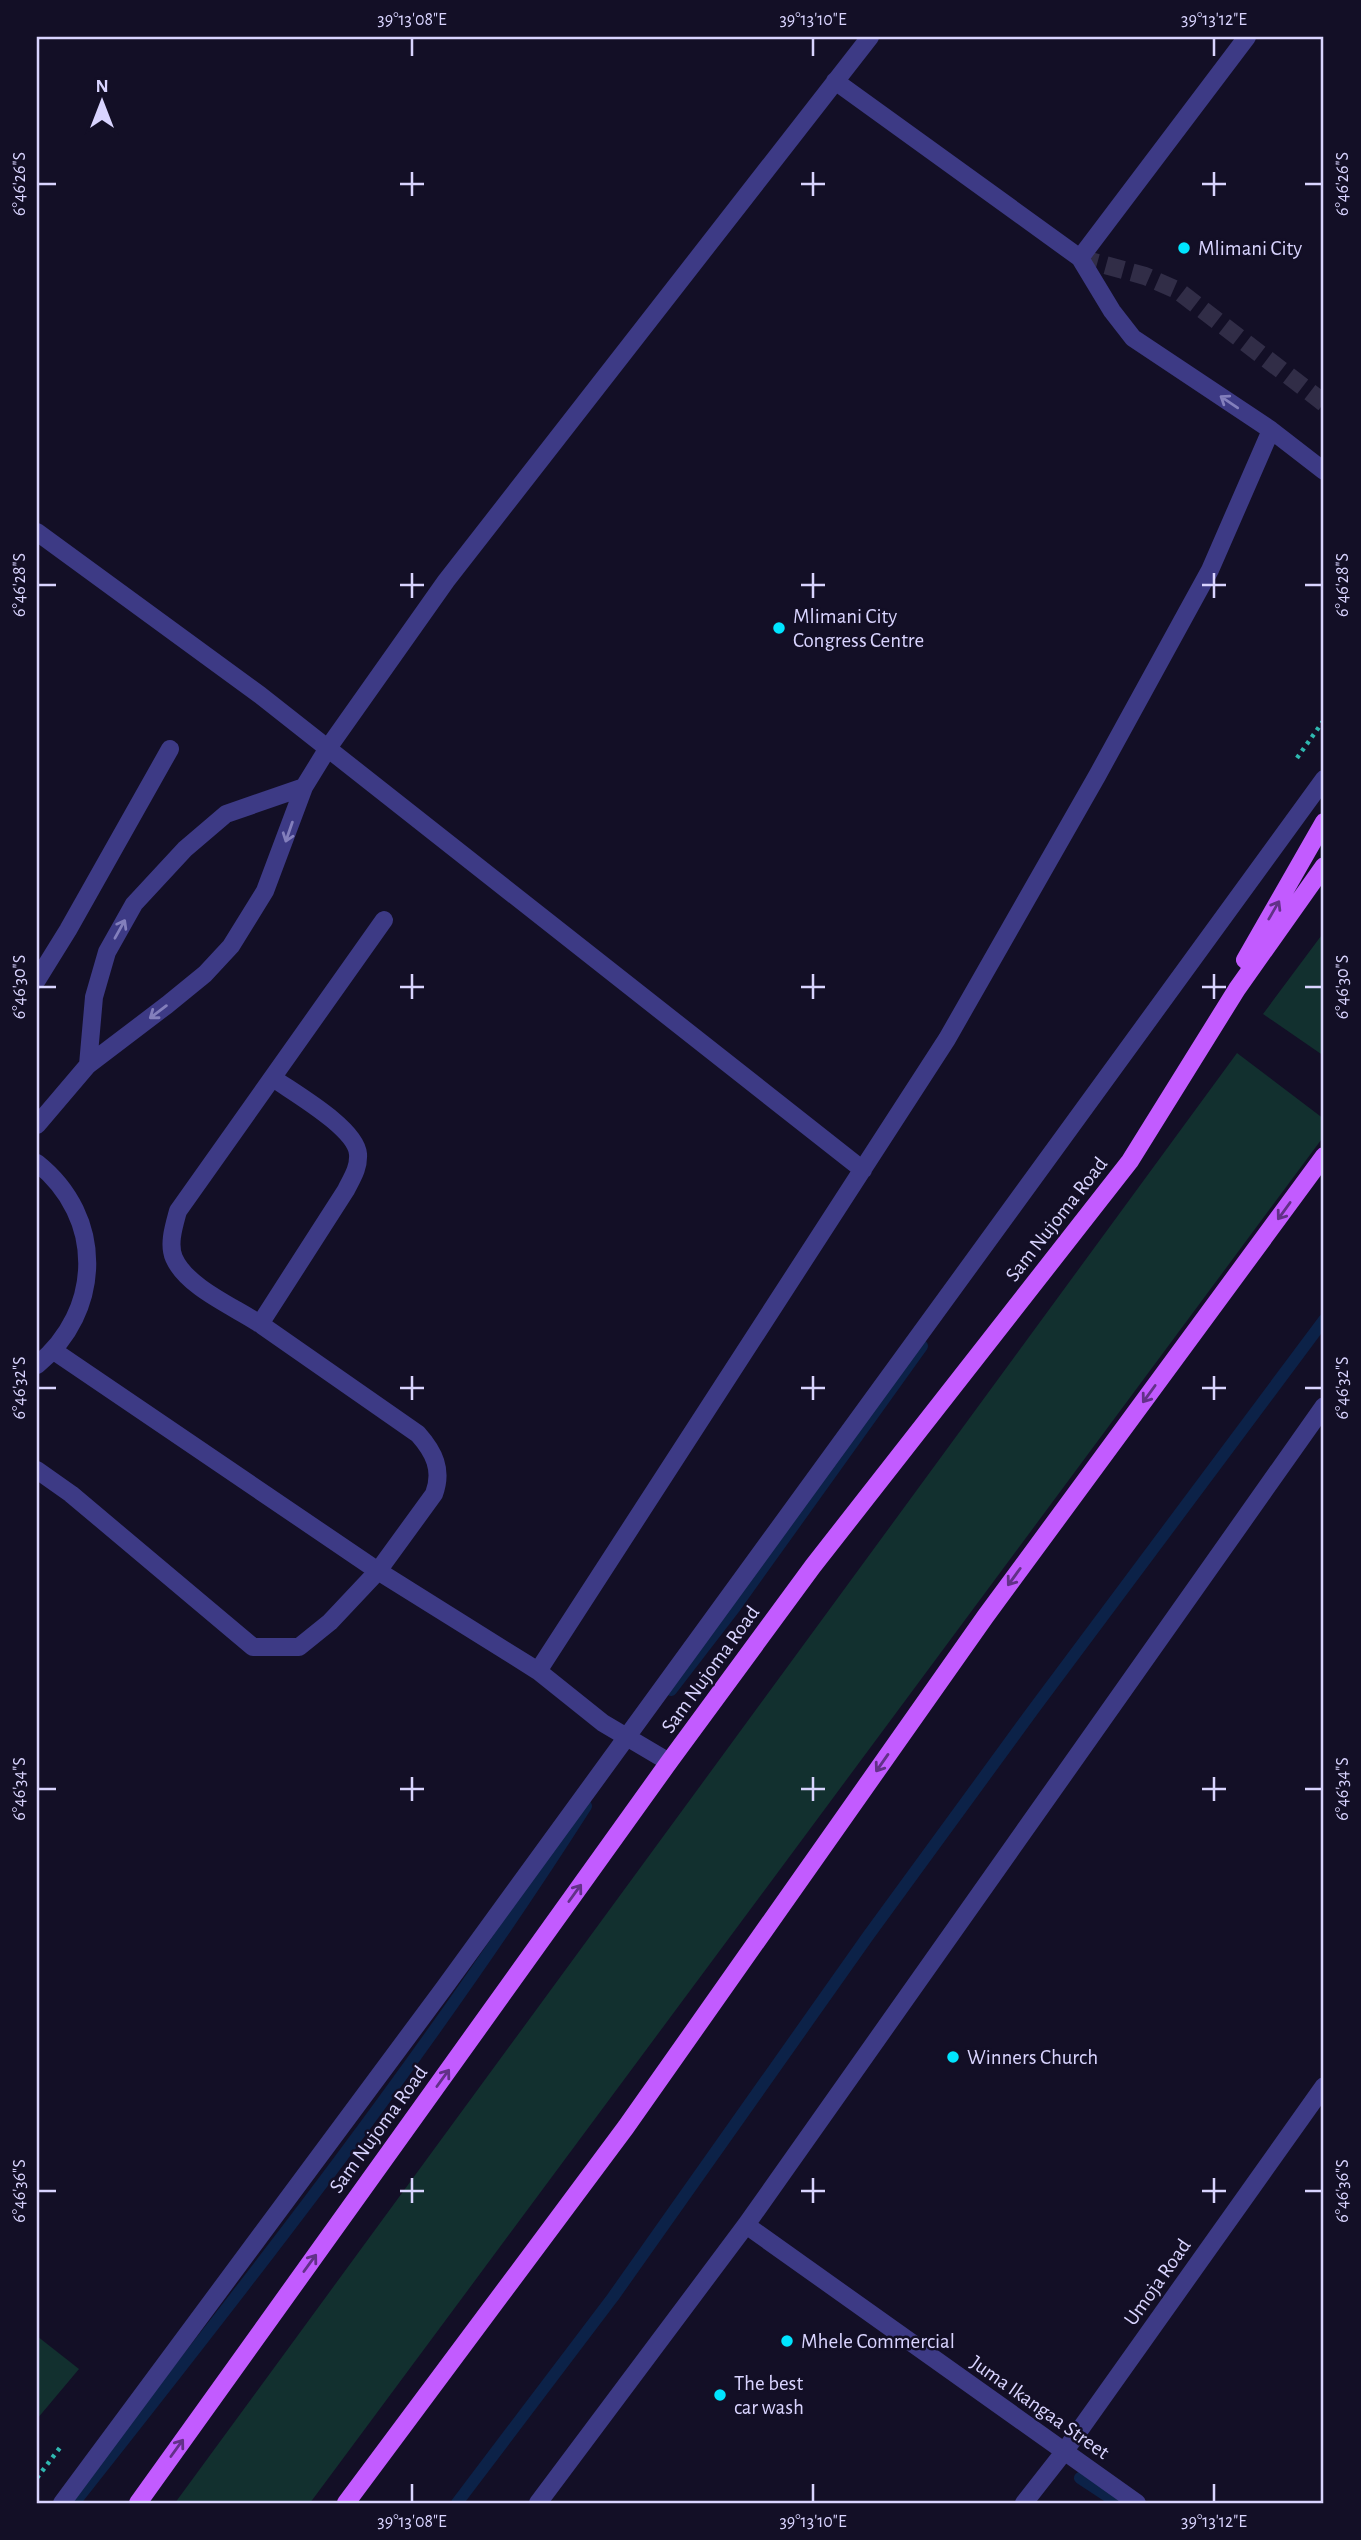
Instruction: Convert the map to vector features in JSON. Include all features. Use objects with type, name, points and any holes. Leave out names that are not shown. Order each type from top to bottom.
[{"type":"main road","points":[[1130,1161],[1324,822]]},
{"type":"main road","name":"Sam Nujoma Road","points":[[138,2503],[669,1762],[813,1566],[1130,1161],[1237,989],[1324,866]]},
{"type":"main road","points":[[346,2503],[626,2127],[985,1616],[1324,1156]]},
{"type":"street","points":[[37,1125],[89,1065],[177,998],[205,974],[231,946],[265,891],[304,786],[328,748],[446,581],[870,37]]},
{"type":"street","points":[[1080,258],[1247,37]]},
{"type":"street","points":[[835,81],[1080,258],[1112,311],[1133,338],[1271,430],[1324,471]]},
{"type":"street","points":[[538,1671],[947,1039],[1097,776],[1210,570],[1271,430]]},
{"type":"street","points":[[37,532],[260,695],[863,1170]]},
{"type":"street","points":[[37,980],[170,749]]},
{"type":"street","points":[[62,2503],[444,1988],[1324,779]]},
{"type":"street","points":[[89,1065],[97,986],[107,952],[134,904],[184,849],[226,814],[304,786]]},
{"type":"street","points":[[37,1471],[71,1494],[253,1647],[299,1647],[330,1622],[378,1571],[434,1494],[438,1476],[437,1464],[433,1453],[418,1434],[260,1324],[202,1288],[184,1273],[173,1257],[172,1232],[178,1211],[384,920]]},
{"type":"street","points":[[260,1324],[346,1190],[356,1170],[358,1151],[346,1131],[273,1078]]},
{"type":"street","points":[[37,1163],[54,1177],[75,1208],[87,1244],[86,1283],[75,1319],[54,1351],[37,1365]]},
{"type":"street","points":[[54,1351],[378,1571],[538,1671],[603,1723],[669,1762]]},
{"type":"street","points":[[538,2503],[746,2225],[1324,1406]]},
{"type":"street","name":"Umoja Road","points":[[1024,2503],[1064,2452],[1324,2086]]},
{"type":"street","name":"Juma Ikangaa Street","points":[[746,2225],[1138,2503]]},
{"type":"green space","points":[[1324,932],[1324,1056],[1263,1014]]},
{"type":"green space","points":[[1237,1053],[1324,1119],[1324,1136],[310,2503],[175,2503]]},
{"type":"green space","points":[[37,2336],[79,2369],[37,2419]]},
{"type":"waterway","points":[[457,2503],[613,2297],[868,1936],[1033,1710],[1324,1320]]},
{"type":"waterway","points":[[671,1690],[735,1607],[922,1346]]},
{"type":"waterway","points":[[74,2503],[274,2247],[403,2074],[466,1986],[586,1806]]},
{"type":"waterway","points":[[1080,2478],[1118,2503]]},
{"type":"tunnel","points":[[1080,258],[1145,276],[1177,290],[1324,403]]},
{"type":"place","name":"Mlimani City","points":[[1184,248]]},
{"type":"place","name":"Mlimani City Congress Centre","points":[[779,628]]},
{"type":"place","name":"Winners Church","points":[[953,2057]]},
{"type":"place","name":"Mhele Commercial","points":[[787,2341]]},
{"type":"place","name":"The best car wash","points":[[720,2395]]}]
